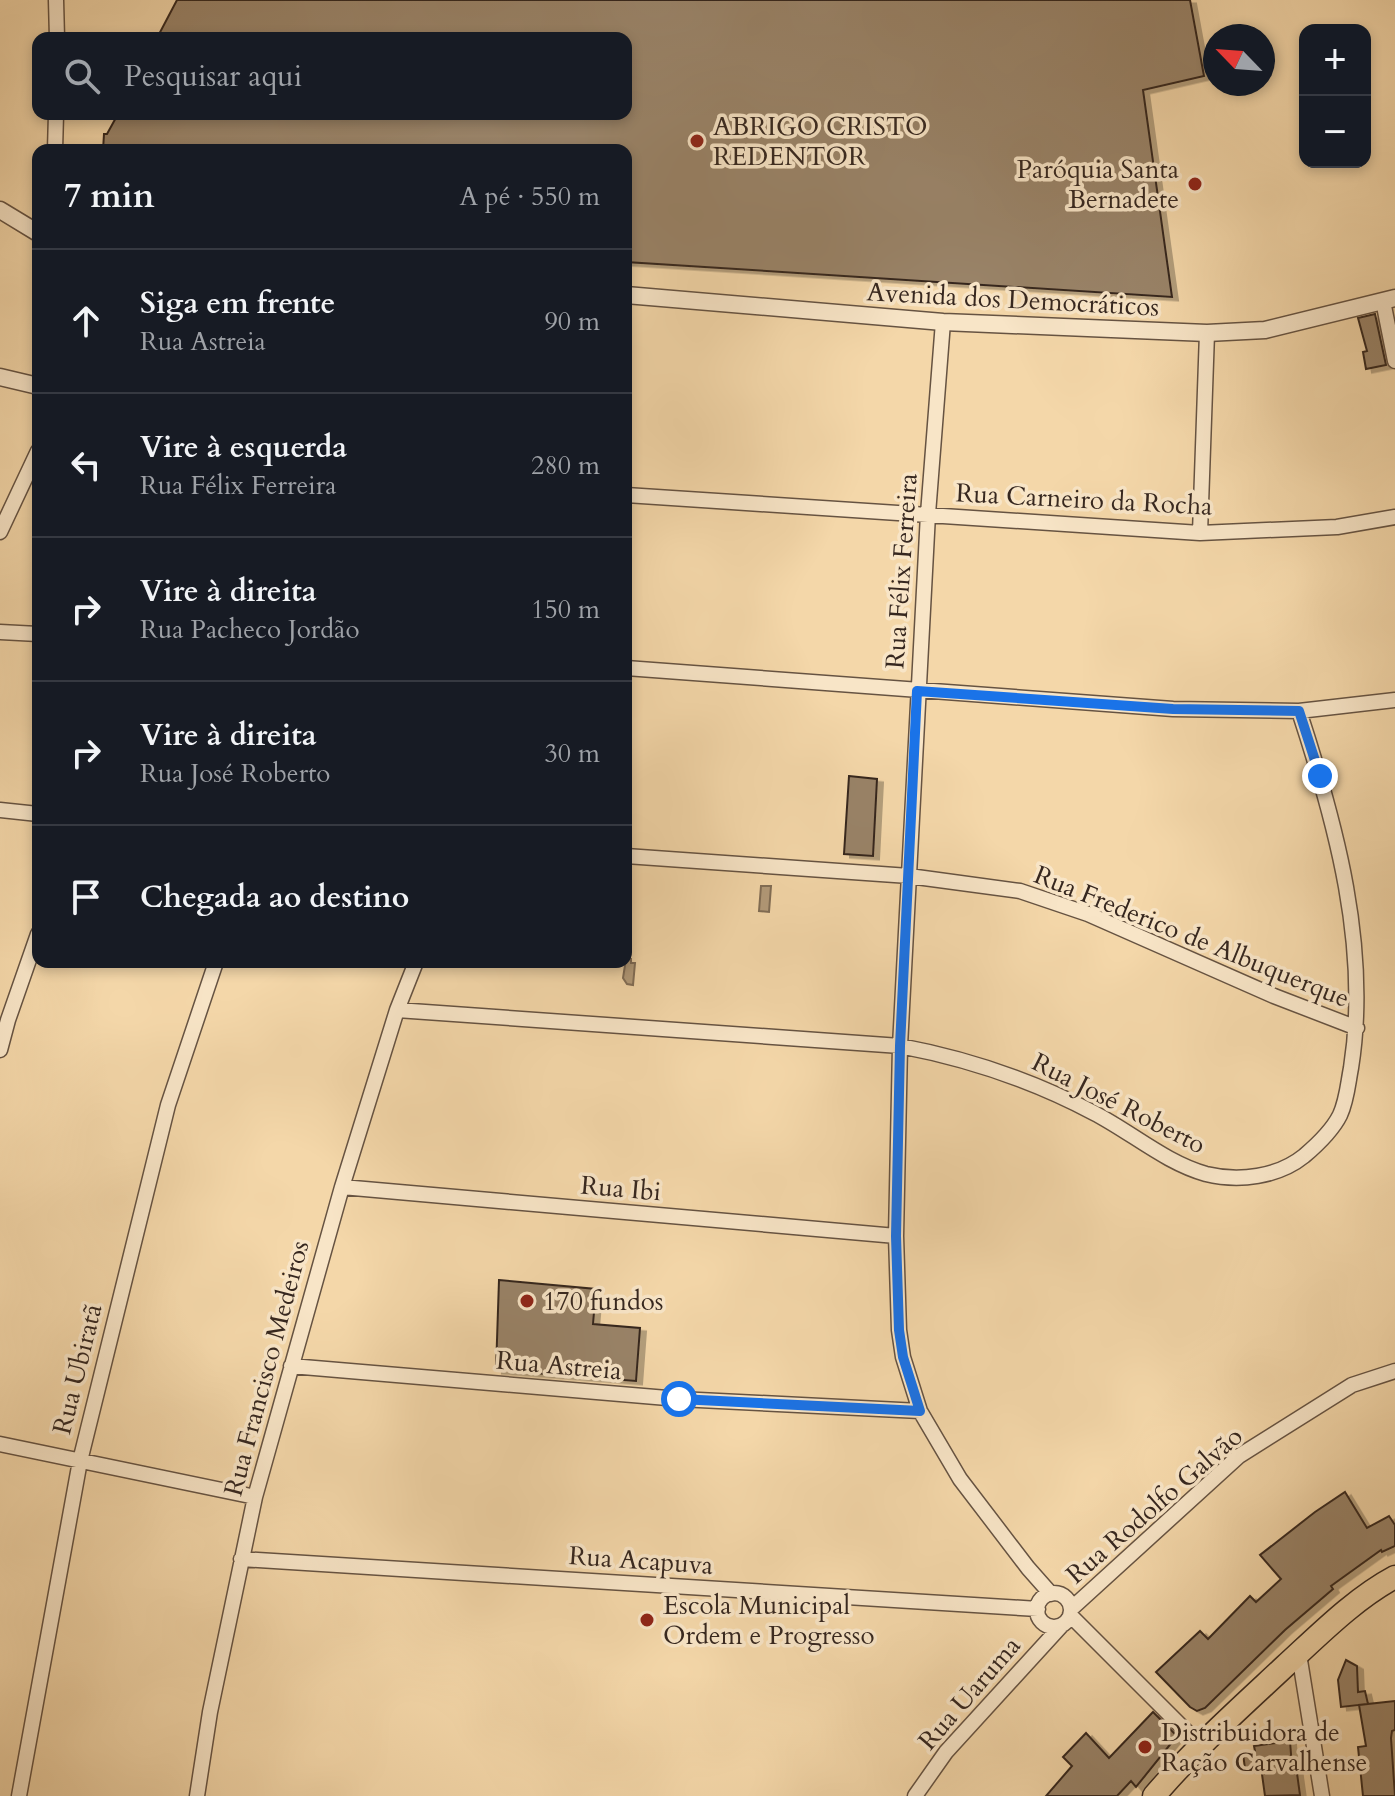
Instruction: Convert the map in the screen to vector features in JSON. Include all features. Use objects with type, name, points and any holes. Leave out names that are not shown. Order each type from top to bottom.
[{"type":"main road","points":[[1154,1796],[1200,1745],[1299,1654],[1351,1608],[1395,1577]]},
{"type":"street","points":[[56,0],[57,32]]},
{"type":"street","points":[[55,144],[56,120]]},
{"type":"street","points":[[0,210],[32,229]]},
{"type":"street","name":"Avenida dos Democráticos","points":[[632,296],[943,322],[1207,333],[1265,330],[1389,300]]},
{"type":"street","points":[[1389,300],[1395,361]]},
{"type":"street","name":"Rua Félix Ferreira","points":[[943,322],[917,691],[900,1046],[896,1236],[899,1330],[903,1357],[920,1411],[960,1479],[1051,1594]]},
{"type":"street","points":[[1200,533],[1207,333]]},
{"type":"street","points":[[0,377],[32,385]]},
{"type":"street","points":[[0,532],[32,465]]},
{"type":"street","name":"Rua Carneiro da Rocha","points":[[632,495],[1200,533],[1337,527],[1395,517]]},
{"type":"street","points":[[0,632],[32,634]]},
{"type":"street","points":[[632,668],[1173,709],[1299,711],[1395,700]]},
{"type":"street","name":"Rua José Roberto","points":[[397,1010],[900,1046],[966,1059],[1013,1076],[1093,1112],[1167,1156],[1208,1174],[1254,1176],[1277,1172],[1293,1165],[1312,1149],[1339,1118],[1346,1102],[1357,1028],[1353,943],[1342,860],[1299,711]]},
{"type":"street","points":[[0,810],[32,813]]},
{"type":"street","name":"Rua Frederico de Albuquerque","points":[[632,856],[909,876],[1020,891],[1074,909],[1274,996],[1357,1028]]},
{"type":"street","points":[[0,1050],[32,951]]},
{"type":"street","name":"Rua Ubiratã","points":[[19,1796],[80,1461],[168,1105],[214,968]]},
{"type":"street","name":"Rua Francisco Medeiros","points":[[197,1796],[210,1712],[255,1497],[342,1187],[397,1010],[414,968]]},
{"type":"street","name":"Rua Ibi","points":[[342,1187],[896,1236]]},
{"type":"street","name":"Rua Astreia","points":[[291,1366],[679,1399],[920,1411]]},
{"type":"street","name":"Rua Rodolfo Galvão","points":[[1068,1616],[1239,1456],[1352,1385],[1395,1371]]},
{"type":"street","points":[[0,1444],[255,1497]]},
{"type":"street","name":"Rua Acapuva","points":[[241,1559],[1038,1609]]},
{"type":"street","points":[[1068,1616],[1051,1627],[1044,1624],[1039,1618],[1038,1609],[1042,1598],[1051,1594],[1066,1598],[1068,1616],[1200,1745]]},
{"type":"street","name":"Rua Uaruma","points":[[915,1796],[946,1752],[1068,1616]]},
{"type":"street","points":[[1299,1654],[1322,1796]]},
{"type":"shaded area","points":[[761,886],[771,886],[769,912],[759,911]]},
{"type":"shaded area","points":[[632,963],[635,963],[633,985],[627,984],[623,978],[625,968],[632,968]]},
{"type":"building","name":"ABRIGO CRISTO REDENTOR","points":[[177,0],[1190,0],[1203,76],[1143,90],[1172,297],[632,262],[632,144],[103,144],[104,134],[115,120],[632,120],[632,32],[160,32]]},
{"type":"building","points":[[1375,314],[1386,365],[1366,369],[1363,352],[1367,351],[1358,318]]},
{"type":"building","points":[[849,776],[877,779],[873,856],[844,854]]},
{"type":"building","points":[[499,1280],[596,1289],[593,1324],[640,1328],[636,1381],[496,1370]]},
{"type":"building","points":[[1345,1492],[1367,1528],[1389,1516],[1395,1525],[1395,1546],[1381,1550],[1331,1586],[1333,1589],[1285,1630],[1205,1708],[1197,1711],[1190,1707],[1156,1672],[1200,1631],[1208,1639],[1250,1596],[1256,1602],[1281,1579],[1260,1555]]},
{"type":"building","points":[[1346,1660],[1357,1666],[1358,1692],[1365,1691],[1368,1704],[1341,1707],[1338,1680]]},
{"type":"building","points":[[1395,1701],[1395,1730],[1391,1738],[1395,1796],[1363,1796],[1358,1747],[1366,1746],[1359,1705]]},
{"type":"building","points":[[1153,1712],[1177,1736],[1136,1787],[1131,1781],[1117,1796],[1046,1796],[1072,1766],[1063,1757],[1086,1733],[1109,1758]]},
{"type":"building","points":[[1290,1741],[1292,1767],[1296,1766],[1300,1795],[1265,1796],[1261,1767],[1245,1769],[1243,1753],[1255,1751],[1254,1746]]},
{"type":"place","name":"ABRIGO CRISTO REDENTOR","points":[[697,141]]},
{"type":"place","name":"Paróquia Santa Bernadete","points":[[1195,184]]},
{"type":"place","name":"170 fundos","points":[[527,1301]]},
{"type":"place","name":"Escola Municipal Ordem e Progresso","points":[[647,1620]]},
{"type":"place","name":"Distribuidora de Ração Carvalhense","points":[[1145,1747]]},
{"type":"route","points":[[679,1399],[920,1411],[903,1357],[899,1330],[896,1236],[900,1046],[917,691],[1173,709],[1299,711],[1320,776]]}]
